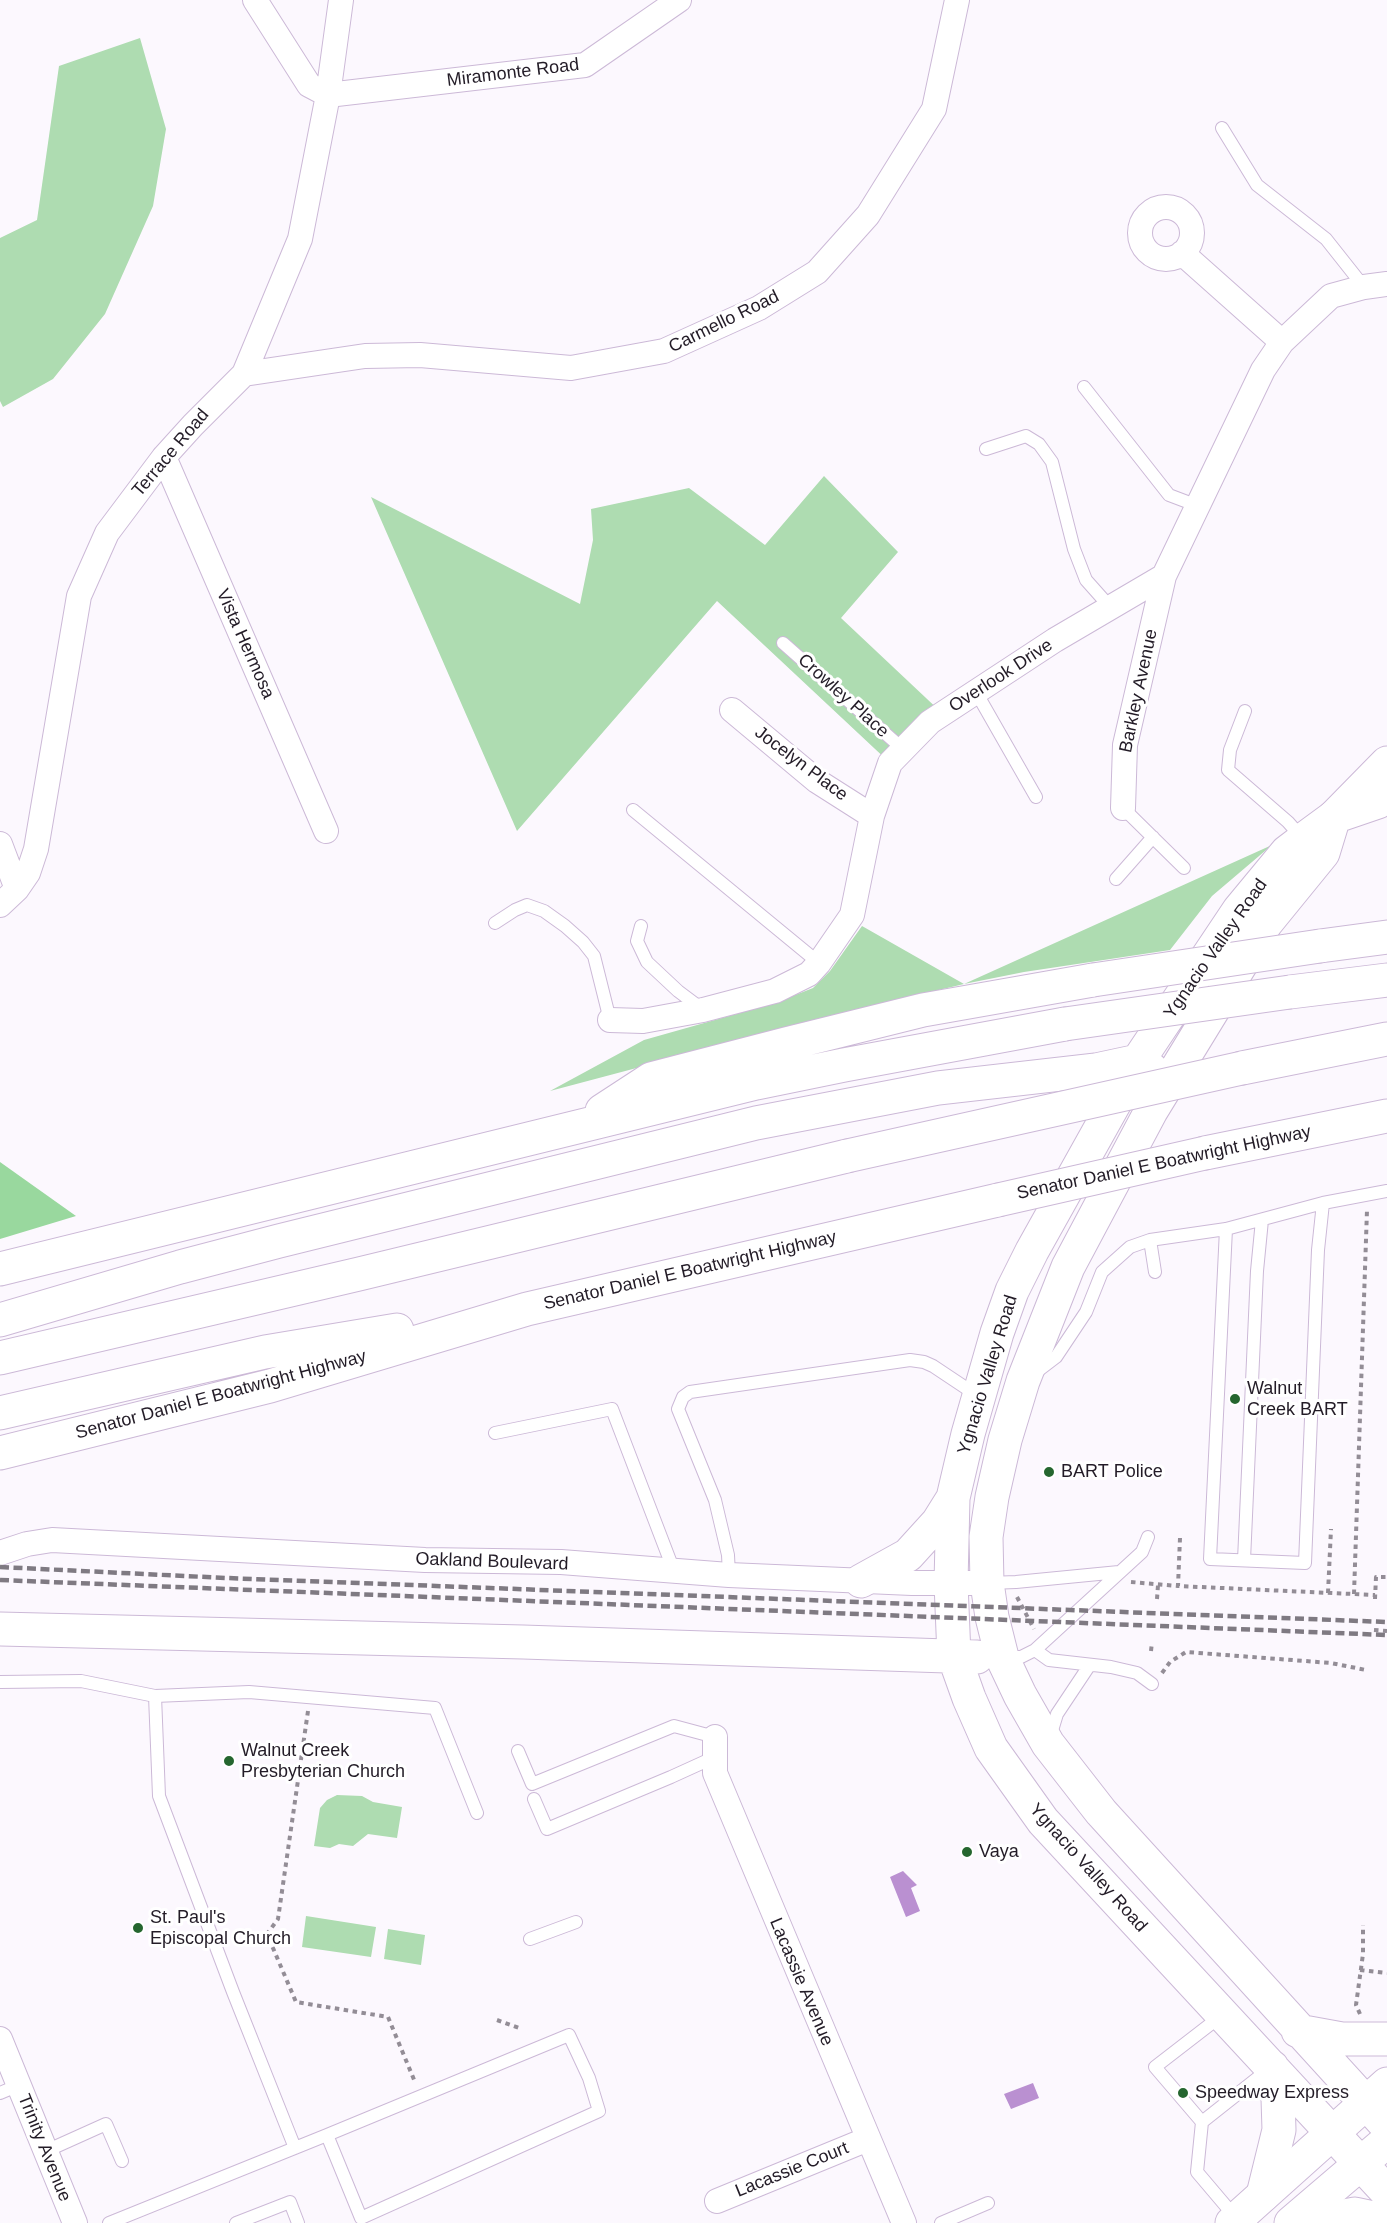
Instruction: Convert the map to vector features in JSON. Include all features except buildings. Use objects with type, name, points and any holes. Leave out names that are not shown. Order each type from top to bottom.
[{"type":"main road","points":[[1334,817],[1387,764]]},
{"type":"main road","points":[[1334,817],[1378,802],[1387,796]]},
{"type":"main road","name":"Ygnacio Valley Road","points":[[1334,817],[1287,852],[1239,910],[1138,1061],[1032,1251],[1012,1291],[997,1333],[953,1498],[951,1583],[954,1656],[969,1698],[992,1748],[1043,1821],[1387,2192]]},
{"type":"main road","name":"Ygnacio Valley Road","points":[[1334,817],[1323,853],[1266,923],[1151,1111],[1068,1267],[1023,1381],[1005,1440],[992,1497],[986,1537],[987,1583],[992,1617],[1002,1657],[1020,1695],[1048,1744],[1086,1795],[1298,2031],[1380,2104]]},
{"type":"main road","points":[[581,1125],[651,1080],[924,1010],[1093,980],[1387,937]]},
{"type":"main road","points":[[0,1269],[581,1125],[844,1065],[1065,1024],[1387,980]]},
{"type":"main road","points":[[0,1358],[847,1156],[1242,1068],[1387,1039]]},
{"type":"main road","points":[[0,1320],[180,1267],[279,1241],[735,1128],[938,1088],[1096,1070],[1138,1061],[1148,1066],[1156,1076],[1151,1111]]},
{"type":"main road","name":"Senator Daniel E Boatwright Highway","points":[[0,1453],[270,1386],[527,1309],[1204,1153],[1387,1116]]},
{"type":"main road","points":[[0,1413],[266,1352],[527,1309]]},
{"type":"main road","points":[[861,1581],[908,1555],[938,1522],[953,1498]]},
{"type":"main road","points":[[0,1629],[1002,1657]]},
{"type":"main road","points":[[1298,2031],[1341,2039],[1387,2039]]},
{"type":"main road","points":[[1263,2196],[1279,2130],[1278,2099],[1272,2067]]},
{"type":"main road","points":[[1234,2221],[1333,2132],[1380,2104]]},
{"type":"main road","points":[[1291,2223],[1387,2141]]},
{"type":"main road","points":[[1306,2223],[1355,2214],[1387,2221]]},
{"type":"street","points":[[255,0],[309,85],[328,95]]},
{"type":"street","name":"Terrace Road","points":[[8,897],[28,873],[36,849],[79,596],[107,533],[164,457],[193,424],[244,374],[300,239],[328,95],[341,0]]},
{"type":"street","name":"Miramonte Road","points":[[328,95],[585,65],[679,0]]},
{"type":"street","name":"Carmello Road","points":[[244,374],[365,356],[420,355],[571,368],[664,351],[759,308],[817,272],[868,215],[934,109],[957,0]]},
{"type":"street","points":[[1182,253],[1282,342]]},
{"type":"street","points":[[1164,576],[1263,370],[1282,342],[1331,296],[1375,285]]},
{"type":"street","name":"Vista Hermosa","points":[[164,457],[326,831]]},
{"type":"street","name":"Overlook Drive","points":[[610,1020],[643,1021],[704,1010],[775,991],[809,974],[852,915],[872,816],[890,763],[930,722],[1054,640],[1164,576]]},
{"type":"street","name":"Barkley Avenue","points":[[1123,808],[1125,745],[1164,576]]},
{"type":"street","name":"Jocelyn Place","points":[[732,710],[818,781],[872,816]]},
{"type":"street","points":[[0,844],[8,897]]},
{"type":"street","name":"Oakland Boulevard","points":[[0,1553],[27,1544],[52,1540],[425,1560],[561,1562],[729,1575],[861,1581],[987,1583]]},
{"type":"street","name":"Lacassie Avenue","points":[[715,1747],[714,1773],[903,2223]]},
{"type":"street","name":"Trinity Avenue","points":[[3,2054],[9,2089],[46,2151],[75,2223]]},
{"type":"street","name":"Lacassie Court","points":[[717,2201],[868,2139]]},
{"type":"lane","points":[[1222,128],[1257,185],[1326,239],[1375,285]]},
{"type":"lane","points":[[1084,387],[1169,495],[1197,506]]},
{"type":"lane","points":[[986,449],[1026,436],[1039,444],[1052,462],[1074,549],[1086,579],[1110,607]]},
{"type":"lane","name":"Crowley Place","points":[[783,643],[904,750]]},
{"type":"lane","points":[[976,692],[1036,797]]},
{"type":"lane","points":[[1245,711],[1230,750],[1228,770],[1288,822],[1304,839]]},
{"type":"lane","points":[[1123,808],[1184,868]]},
{"type":"lane","points":[[633,810],[819,963]]},
{"type":"lane","points":[[1116,879],[1153,837]]},
{"type":"lane","points":[[495,923],[527,905],[544,911],[566,926],[594,956],[610,1020]]},
{"type":"lane","points":[[641,926],[637,941],[647,962],[678,991],[704,1010]]},
{"type":"lane","points":[[1023,1381],[1056,1357],[1086,1312],[1102,1272],[1130,1247],[1150,1240],[1226,1229],[1323,1203],[1387,1191]]},
{"type":"lane","points":[[1226,1229],[1210,1559],[1305,1563],[1318,1250],[1323,1203]]},
{"type":"lane","points":[[1244,1560],[1257,1271],[1262,1220]]},
{"type":"lane","points":[[1150,1240],[1155,1272]]},
{"type":"lane","points":[[729,1575],[728,1556],[715,1500],[678,1409],[683,1397],[690,1392],[910,1360],[933,1366],[979,1396]]},
{"type":"lane","points":[[495,1432],[612,1410],[674,1572]]},
{"type":"lane","points":[[1002,1657],[1021,1657],[1035,1650],[1142,1552],[1148,1537]]},
{"type":"lane","points":[[987,1583],[1119,1572]]},
{"type":"lane","points":[[1035,1650],[1048,1660],[1112,1667],[1137,1673],[1152,1684]]},
{"type":"lane","points":[[1048,1744],[1057,1714],[1089,1666]]},
{"type":"lane","points":[[0,1682],[81,1681],[155,1696],[249,1692],[435,1708],[477,1813]]},
{"type":"lane","points":[[155,1696],[159,1796],[295,2148]]},
{"type":"lane","points":[[518,1751],[532,1784],[674,1726],[715,1747],[671,1778],[547,1829],[534,1799]]},
{"type":"lane","points":[[530,1939],[576,1922]]},
{"type":"lane","points":[[1202,2122],[1155,2067],[1222,2015]]},
{"type":"lane","points":[[109,2223],[569,2035],[589,2078],[598,2111],[361,2218],[327,2135]]},
{"type":"lane","points":[[1234,2221],[1197,2172],[1202,2122],[1272,2067]]},
{"type":"lane","points":[[46,2151],[106,2124],[122,2161]]},
{"type":"lane","points":[[236,2223],[290,2202],[298,2223]]},
{"type":"lane","points":[[941,2223],[988,2203]]},
{"type":"path","points":[[1354,1594],[1367,1194]]},
{"type":"path","points":[[1328,1593],[1331,1529]]},
{"type":"path","points":[[1178,1586],[1179,1538]]},
{"type":"path","points":[[1130,1582],[1375,1597],[1376,1577],[1387,1577]]},
{"type":"path","points":[[1157,1599],[1158,1584]]},
{"type":"path","points":[[1017,1597],[1035,1630]]},
{"type":"path","points":[[1374,1630],[1387,1631]]},
{"type":"path","points":[[1152,1642],[1152,1651]]},
{"type":"path","points":[[1162,1673],[1170,1662],[1186,1652],[1331,1663],[1366,1670]]},
{"type":"path","points":[[310,1697],[278,1919],[267,1934],[296,2002],[388,2017],[421,2097]]},
{"type":"path","points":[[1356,2005],[1363,1954],[1363,1925]]},
{"type":"path","points":[[1360,1970],[1387,1973]]},
{"type":"path","points":[[497,2020],[522,2029]]},
{"type":"green space","points":[[140,38],[166,129],[153,206],[105,314],[53,379],[3,407],[0,401],[0,238],[37,220],[59,66]]},
{"type":"green space","points":[[824,476],[898,552],[841,618],[943,714],[890,763],[717,601],[517,831],[371,497],[580,604],[593,540],[591,509],[689,488],[765,545]]},
{"type":"green space","points":[[1272,845],[1212,896],[1170,950],[1024,972],[964,984]]},
{"type":"green space","points":[[862,926],[964,984],[851,1011],[550,1091],[644,1040],[775,1003],[813,988],[830,971]]},
{"type":"green space","points":[[0,1162],[76,1216],[0,1239]]},
{"type":"green space","points":[[337,1795],[362,1796],[373,1802],[402,1807],[397,1838],[368,1834],[353,1846],[339,1844],[330,1848],[314,1846],[320,1808],[327,1800]]},
{"type":"green space","points":[[306,1916],[376,1927],[371,1957],[302,1947]]},
{"type":"green space","points":[[388,1929],[425,1935],[421,1965],[384,1959]]},
{"type":"shaded area","points":[[903,1871],[917,1885],[911,1888],[920,1911],[906,1917],[890,1877]]},
{"type":"shaded area","points":[[1033,2083],[1039,2098],[1011,2109],[1004,2094]]},
{"type":"railway","points":[[0,1567],[226,1578],[1387,1622]]},
{"type":"railway","points":[[0,1580],[1387,1635]]},
{"type":"place","name":"Walnut Creek BART","points":[[1235,1399]]},
{"type":"place","name":"BART Police","points":[[1049,1472]]},
{"type":"place","name":"Walnut Creek Presbyterian Church","points":[[229,1761]]},
{"type":"place","name":"Vaya","points":[[967,1852]]},
{"type":"place","name":"St. Paul's Episcopal Church","points":[[138,1928]]},
{"type":"place","name":"Speedway Express","points":[[1183,2093]]}]
